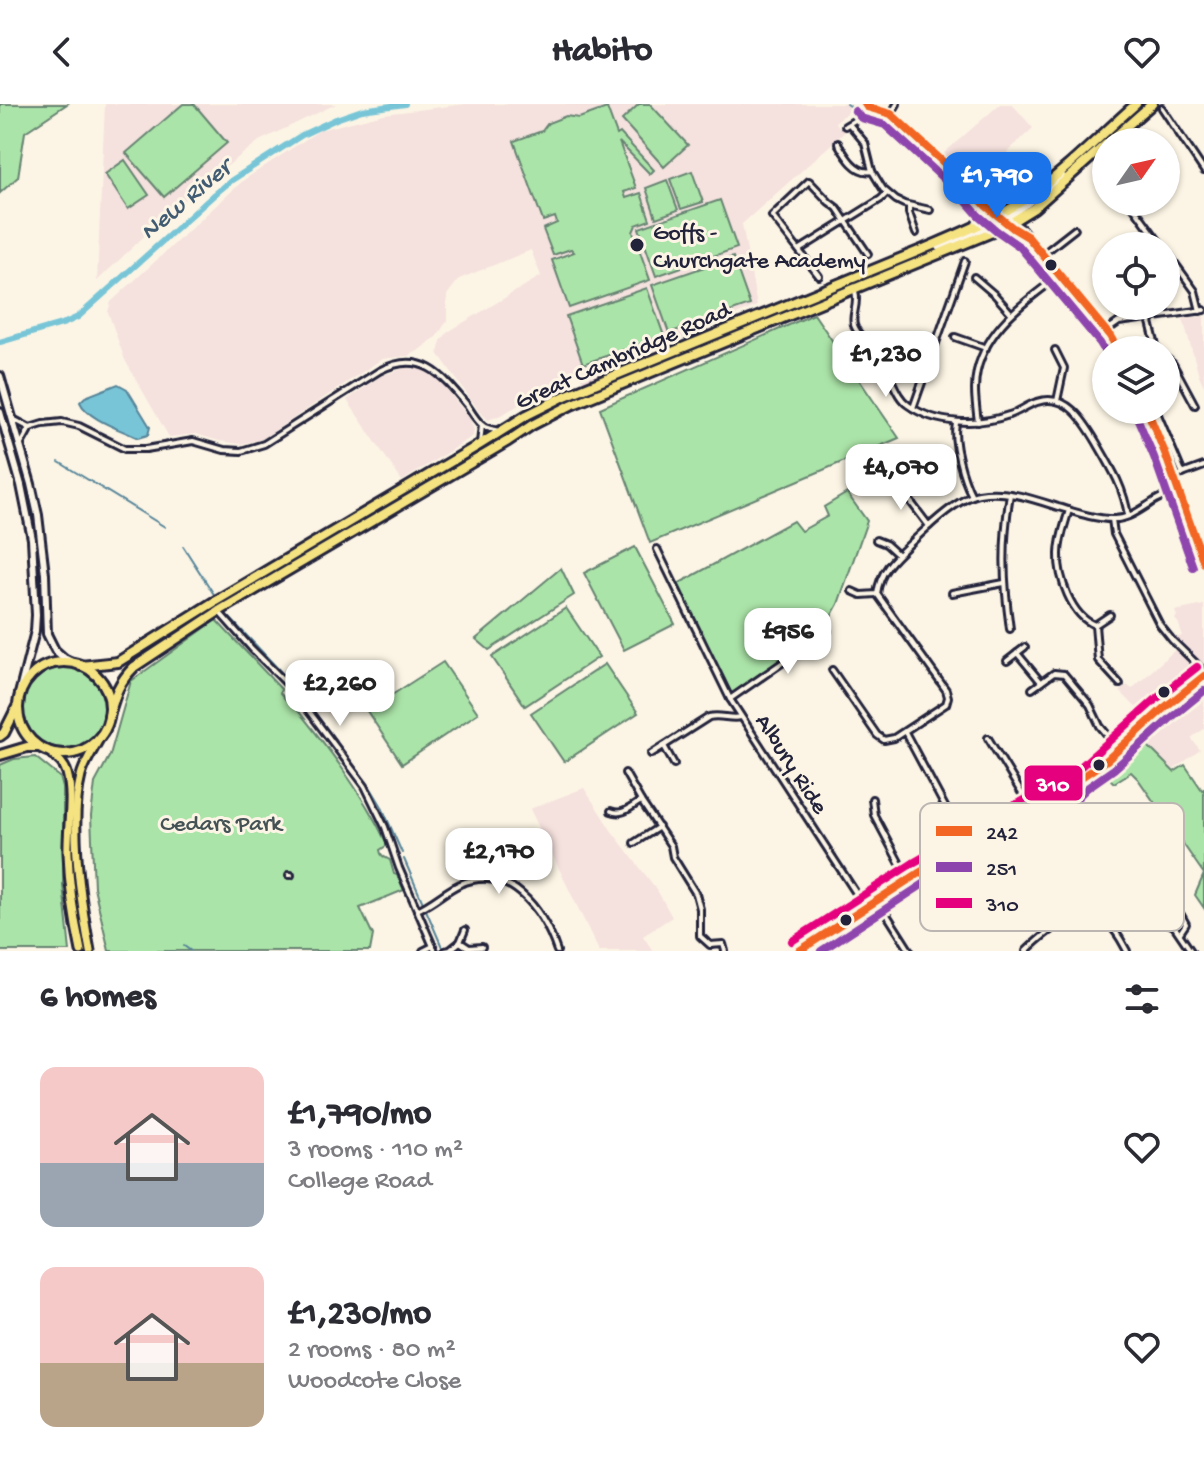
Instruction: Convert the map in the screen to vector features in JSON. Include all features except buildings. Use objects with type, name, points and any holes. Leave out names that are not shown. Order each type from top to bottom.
[{"type":"highway","name":"Great Cambridge Road","points":[[78,664],[118,662],[527,415],[565,396],[970,229],[1005,219],[1136,104]]},
{"type":"highway","name":"Great Cambridge Road","points":[[1125,128],[1152,104]]},
{"type":"highway","name":"Great Cambridge Road","points":[[109,716],[117,689],[134,667],[219,611],[539,421],[854,289],[1005,219],[1043,200],[1092,157]]},
{"type":"highway","points":[[0,736],[17,707],[19,694],[38,670],[58,663],[78,664],[91,671],[105,687],[110,705],[109,716],[100,737],[82,750],[58,754],[27,747],[0,755]]},
{"type":"highway","points":[[17,707],[24,731],[45,750]]},
{"type":"main road","points":[[866,105],[891,114],[975,188],[1021,234],[1028,237],[1109,336]]},
{"type":"main road","points":[[968,185],[971,192],[1005,219]]},
{"type":"main road","points":[[970,229],[983,215],[981,201]]},
{"type":"main road","points":[[919,251],[941,246],[1005,219]]},
{"type":"main road","points":[[0,376],[38,515],[47,634],[55,650],[78,664]]},
{"type":"main road","points":[[0,412],[21,485],[32,539],[36,615],[33,645],[19,694]]},
{"type":"main road","points":[[1153,424],[1204,563]]},
{"type":"main road","points":[[1045,803],[1093,771],[1204,673]]},
{"type":"main road","points":[[90,951],[83,912],[77,811],[82,772],[100,737]]},
{"type":"main road","points":[[45,750],[58,758],[66,770],[70,882],[81,951]]},
{"type":"main road","points":[[799,951],[920,872]]},
{"type":"street","points":[[891,114],[897,104]]},
{"type":"street","points":[[866,105],[847,125],[865,143],[872,171],[887,193],[896,200],[930,210]]},
{"type":"street","points":[[1162,108],[1204,171]]},
{"type":"street","points":[[838,143],[861,171],[872,171]]},
{"type":"street","points":[[819,276],[772,216],[809,181],[837,208],[868,254]]},
{"type":"street","points":[[799,250],[887,193]]},
{"type":"street","points":[[909,206],[916,233]]},
{"type":"street","points":[[1043,254],[1075,229]]},
{"type":"street","points":[[913,408],[965,261]]},
{"type":"street","points":[[1180,270],[1195,291],[1202,310],[1180,313]]},
{"type":"street","points":[[978,422],[976,375],[987,348],[1011,313],[1060,275]]},
{"type":"street","points":[[974,277],[1011,313]]},
{"type":"street","points":[[854,289],[857,295],[853,320],[866,342]]},
{"type":"street","points":[[1106,331],[1119,322],[1134,320]]},
{"type":"street","points":[[955,337],[987,348]]},
{"type":"street","points":[[1055,350],[1064,368],[1057,401]]},
{"type":"street","points":[[20,446],[30,428],[62,422],[79,426],[125,449],[146,449],[193,441],[224,450],[241,451],[264,444],[379,371],[411,362],[436,371],[447,380],[482,425],[502,431]]},
{"type":"street","points":[[882,364],[900,397],[913,408],[956,423],[978,422],[1011,414],[1038,401],[1057,401],[1077,412],[1121,486],[1128,516]]},
{"type":"street","points":[[1180,377],[1195,405]]},
{"type":"street","points":[[13,419],[30,428]]},
{"type":"street","points":[[956,423],[955,437],[972,496]]},
{"type":"street","points":[[1162,424],[1183,474]]},
{"type":"street","points":[[479,445],[482,425]]},
{"type":"street","points":[[0,433],[8,438]]},
{"type":"street","points":[[1174,477],[1204,466]]},
{"type":"street","points":[[893,480],[929,526]]},
{"type":"street","points":[[832,670],[879,737],[888,740],[944,707],[948,694],[877,594],[882,574],[898,555],[929,526],[972,496],[1010,494],[1112,519],[1128,516],[1178,490]]},
{"type":"street","points":[[1010,494],[1003,547],[1010,629]]},
{"type":"street","points":[[1069,510],[1059,548],[1060,569],[1075,608],[1085,620],[1095,625]]},
{"type":"street","points":[[1112,519],[1114,534],[1160,625],[1204,673]]},
{"type":"street","points":[[876,540],[898,555]]},
{"type":"street","name":"Albury Ride","points":[[657,549],[730,699],[865,907]]},
{"type":"street","points":[[952,593],[1004,583]]},
{"type":"street","points":[[852,591],[861,595],[877,594]]},
{"type":"street","points":[[219,611],[241,638],[291,684],[365,786],[422,908],[434,948],[423,951]]},
{"type":"street","points":[[1095,625],[1110,615]]},
{"type":"street","points":[[1095,625],[1098,660],[1120,684]]},
{"type":"street","points":[[730,699],[828,631]]},
{"type":"street","points":[[1007,661],[1025,647]]},
{"type":"street","points":[[1017,653],[1041,682]]},
{"type":"street","points":[[291,684],[305,670],[310,672]]},
{"type":"street","points":[[1032,689],[1054,673],[1064,674],[1090,705],[1100,726],[1119,749]]},
{"type":"street","points":[[651,754],[709,717],[742,717]]},
{"type":"street","points":[[905,732],[943,803]]},
{"type":"street","points":[[988,738],[1028,803]]},
{"type":"street","points":[[664,746],[674,764]]},
{"type":"street","points":[[625,773],[671,846],[678,865],[696,894],[701,939],[710,945],[723,944],[725,951]]},
{"type":"street","points":[[1068,790],[1076,803]]},
{"type":"street","points":[[872,799],[874,815],[908,879]]},
{"type":"street","points":[[611,811],[623,812],[641,801]]},
{"type":"street","points":[[634,843],[659,827]]},
{"type":"street","points":[[504,882],[512,858]]},
{"type":"street","points":[[422,908],[466,882],[485,879],[504,882],[531,903],[557,951]]},
{"type":"street","points":[[877,899],[910,951]]},
{"type":"street","points":[[445,951],[460,942],[465,930]]},
{"type":"street","points":[[1026,951],[1050,931]]},
{"type":"street","points":[[1115,931],[1127,951]]},
{"type":"street","points":[[1180,933],[1191,951]]},
{"type":"street","points":[[460,942],[469,948],[482,947]]},
{"type":"shaded area","points":[[105,104],[336,104],[259,141],[175,207],[97,281]]},
{"type":"shaded area","points":[[466,104],[845,104],[853,108],[835,122],[847,130],[742,224],[757,306],[583,382],[578,372],[488,420],[438,353],[441,341],[448,332],[541,276],[531,250],[459,279],[447,295],[447,321],[437,336],[418,351],[408,356],[382,359],[262,439],[241,444],[196,434],[169,437],[125,360],[108,312],[111,302],[245,179],[320,130],[384,114]]},
{"type":"shaded area","points":[[1000,104],[1012,104],[1033,128],[1007,152],[1028,177],[999,205],[943,154]]},
{"type":"shaded area","points":[[1204,316],[1204,386],[1183,319]]},
{"type":"shaded area","points":[[405,368],[421,369],[440,381],[470,419],[474,430],[473,436],[402,481],[347,400],[381,376]]},
{"type":"shaded area","points":[[1204,605],[1202,664],[1174,638],[1182,636],[1175,611]]},
{"type":"shaded area","points":[[1176,649],[1198,671],[1145,717],[1120,691],[1127,685],[1132,689]]},
{"type":"shaded area","points":[[1204,688],[1204,729],[1191,738],[1200,750],[1173,770],[1141,739],[1185,696]]},
{"type":"shaded area","points":[[584,788],[611,830],[657,890],[672,917],[643,936],[653,951],[599,951],[530,809]]},
{"type":"green space","points":[[0,104],[67,104],[25,132],[18,177],[0,193]]},
{"type":"green space","points":[[183,104],[194,104],[227,143],[164,197],[126,153]]},
{"type":"green space","points":[[639,104],[650,104],[688,145],[664,167],[622,120]]},
{"type":"green space","points":[[607,108],[617,135],[620,133],[654,170],[650,174],[619,142],[636,188],[624,192],[626,198],[641,193],[650,220],[636,225],[633,232],[650,280],[569,308],[552,260],[574,252],[571,249],[553,255],[543,229],[557,223],[555,217],[543,221],[514,141],[542,131],[548,123],[566,116],[579,118]]},
{"type":"green space","points":[[125,160],[149,195],[128,209],[105,174]]},
{"type":"green space","points":[[692,171],[703,202],[681,209],[670,179]]},
{"type":"green space","points":[[667,180],[678,210],[656,218],[646,188]]},
{"type":"green space","points":[[720,200],[737,248],[656,276],[639,228]]},
{"type":"green space","points":[[733,257],[750,305],[669,333],[652,285]]},
{"type":"green space","points":[[647,288],[664,336],[583,364],[566,316]]},
{"type":"green space","points":[[814,314],[899,438],[650,543],[600,408]]},
{"type":"green space","points":[[847,493],[867,521],[838,604],[826,626],[732,695],[676,585],[793,521],[801,531],[828,516],[824,507]]},
{"type":"green space","points":[[635,547],[675,624],[624,650],[584,573]]},
{"type":"green space","points":[[561,568],[574,595],[489,650],[476,639]]},
{"type":"green space","points":[[566,608],[599,657],[525,706],[492,657]]},
{"type":"green space","name":"Cedars Park","points":[[216,620],[281,689],[280,693],[318,735],[354,786],[386,842],[380,850],[390,860],[404,890],[360,908],[373,935],[370,951],[109,951],[94,887],[91,816],[95,783],[110,755],[131,681]]},
{"type":"green space","points":[[443,662],[478,713],[402,764],[367,711]]},
{"type":"green space","points":[[605,664],[638,713],[564,762],[531,713]]},
{"type":"green space","points":[[63,666],[79,669],[93,678],[102,692],[105,708],[102,724],[93,738],[79,747],[63,750],[47,747],[33,738],[24,724],[21,708],[24,692],[33,678],[47,669]]},
{"type":"green space","points":[[1143,741],[1174,772],[1185,765],[1204,789],[1204,874],[1184,845],[1184,803],[1155,803],[1131,772],[1114,783],[1105,774]]},
{"type":"green space","points":[[35,757],[60,777],[63,788],[63,885],[70,951],[0,951],[0,765],[14,759]]},
{"type":"green space","points":[[1204,874],[1204,908],[1195,895]]},
{"type":"water","points":[[118,384],[127,389],[150,427],[148,435],[138,438],[106,423],[90,414],[80,402]]},
{"type":"waterway","name":"New River","points":[[0,342],[78,317],[232,180],[302,135],[362,110],[405,104]]},
{"type":"waterway","points":[[847,104],[853,108]]},
{"type":"waterway","points":[[870,117],[876,119],[887,134],[911,145]]},
{"type":"waterway","points":[[1062,287],[1096,331]]},
{"type":"waterway","points":[[1141,424],[1160,466]]},
{"type":"waterway","points":[[59,462],[165,527]]},
{"type":"waterway","points":[[183,546],[215,596]]},
{"type":"waterway","points":[[230,618],[285,676]]},
{"type":"waterway","points":[[299,691],[372,790],[402,853]]},
{"type":"waterway","points":[[404,859],[442,947]]},
{"type":"waterway","points":[[184,946],[191,951]]},
{"type":"transit line","name":"242","points":[[865,104],[891,114],[968,185],[986,206],[1028,237],[1110,336]]},
{"type":"transit line","name":"251","points":[[855,111],[861,118],[885,125],[959,193],[978,215],[1020,247],[1094,336]]},
{"type":"transit line","name":"251","points":[[1140,424],[1193,567]]},
{"type":"transit line","name":"242","points":[[1153,424],[1204,563]]},
{"type":"transit line","name":"310","points":[[1018,803],[1078,769],[1197,667]]},
{"type":"transit line","name":"242","points":[[1045,803],[1068,790],[1077,780],[1107,760],[1204,676]]},
{"type":"transit line","name":"251","points":[[1070,803],[1204,691]]},
{"type":"transit line","name":"310","points":[[792,941],[920,859]]},
{"type":"transit line","name":"242","points":[[799,951],[920,872]]},
{"type":"transit line","name":"251","points":[[821,951],[920,886]]},
{"type":"place","name":"Goffs - Churchgate Academy","points":[[637,245]]}]
